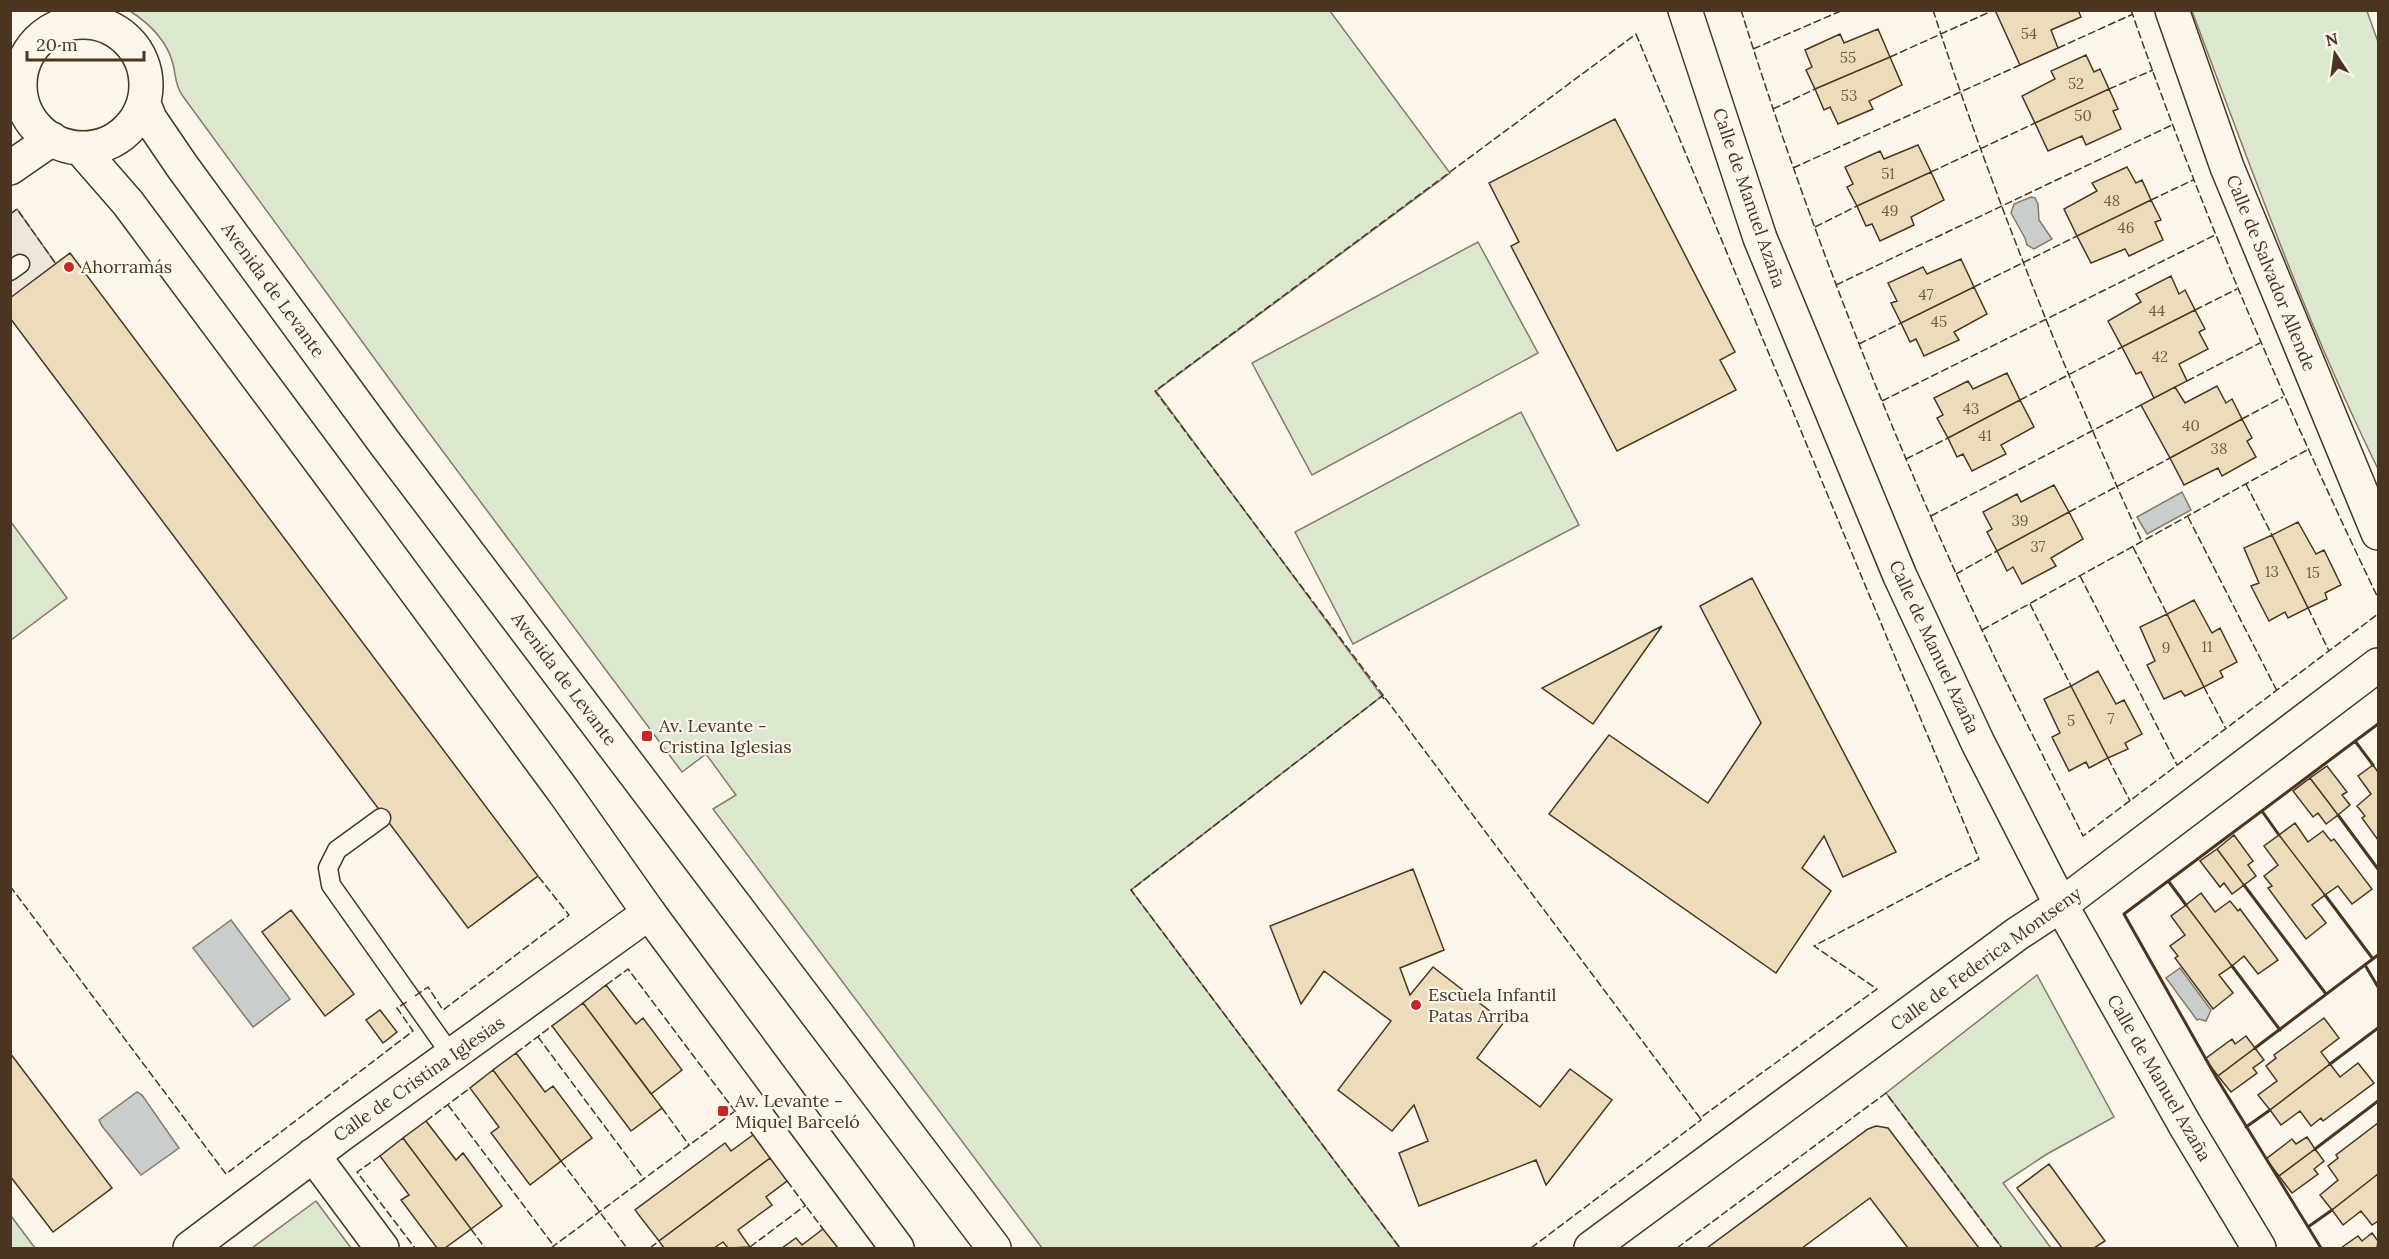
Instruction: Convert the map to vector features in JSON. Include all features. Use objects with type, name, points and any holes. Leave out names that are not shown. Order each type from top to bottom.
[{"type":"street","name":"Calle de Manuel Azaña","points":[[1685,10],[1760,238],[1900,576],[1978,743],[2061,905],[2185,1125],[2259,1248]]},
{"type":"street","name":"Calle de Salvador Allende","points":[[2172,10],[2227,167],[2379,533]]},
{"type":"street","points":[[10,168],[66,143],[101,146],[119,136],[134,122],[144,104],[147,87],[140,56],[130,42],[117,31],[80,16],[60,26],[38,41],[17,50],[20,79],[16,105],[27,113],[36,127],[66,143],[107,177],[564,792],[649,913],[897,1248]]},
{"type":"street","name":"Avenida de Levante","points":[[144,104],[150,119],[182,166],[384,442],[994,1248]]},
{"type":"street","name":"Calle de Federica Montseny","points":[[1591,1248],[2017,934],[2061,905],[2379,665]]},
{"type":"street","name":"Calle de Cristina Iglesias","points":[[190,1248],[313,1155],[649,913]]},
{"type":"street","points":[[313,1155],[382,1248]]},
{"type":"lane","points":[[381,818],[337,850],[328,868],[331,885],[452,1056]]},
{"type":"green space","points":[[130,11],[1330,11],[1450,173],[1156,391],[1382,696],[1131,890],[1400,1248],[1042,1248],[713,809],[736,795],[706,754],[682,772],[415,414],[182,95],[170,55],[162,40],[151,27]]},
{"type":"green space","points":[[2192,11],[2367,11],[2378,42],[2378,469],[2302,300]]},
{"type":"green space","points":[[1478,242],[1538,353],[1312,475],[1252,363]]},
{"type":"green space","points":[[1521,412],[1579,525],[1353,644],[1295,532]]},
{"type":"green space","points":[[11,522],[67,598],[11,640]]},
{"type":"green space","points":[[2037,975],[2114,1117],[2047,1154],[2003,1183],[2051,1248],[2002,1248],[1886,1093]]},
{"type":"green space","points":[[316,1201],[351,1248],[252,1248]]},
{"type":"green space","points":[[11,1216],[35,1248],[11,1248]]},
{"type":"shaded area","points":[[2031,197],[2035,198],[2038,204],[2039,220],[2052,239],[2034,249],[2027,245],[2011,213],[2014,204]]},
{"type":"shaded area","points":[[17,209],[56,264],[11,298],[11,214]]},
{"type":"shaded area","points":[[2182,492],[2191,510],[2147,534],[2137,517]]},
{"type":"shaded area","points":[[231,920],[290,999],[253,1027],[193,948]]},
{"type":"shaded area","points":[[2180,968],[2211,1010],[2206,1021],[2197,1020],[2166,978]]},
{"type":"shaded area","points":[[137,1092],[142,1095],[179,1148],[141,1175],[99,1120]]},
{"type":"building","points":[[1995,10],[2078,10],[2081,17],[2051,30],[2058,48],[2020,65]]},
{"type":"building","points":[[1878,29],[1890,57],[1815,89],[1806,70],[1812,67],[1805,50],[1840,34],[1844,43]]},
{"type":"building","points":[[2086,55],[2094,72],[2100,69],[2109,89],[2035,123],[2022,96],[2055,79],[2051,71]]},
{"type":"building","points":[[1890,57],[1902,85],[1869,101],[1873,109],[1838,124],[1830,107],[1824,110],[1815,89]]},
{"type":"building","points":[[2109,89],[2118,109],[2113,111],[2121,129],[2086,145],[2082,136],[2048,151],[2035,123]]},
{"type":"building","points":[[1615,119],[1735,352],[1720,360],[1736,390],[1617,451],[1511,246],[1519,242],[1489,183]]},
{"type":"building","points":[[1918,145],[1931,172],[1857,206],[1847,187],[1853,184],[1845,167],[1880,151],[1884,159]]},
{"type":"building","points":[[2127,167],[2136,183],[2142,180],[2151,200],[2077,236],[2064,209],[2097,191],[2092,183]]},
{"type":"building","points":[[1931,172],[1944,200],[1911,217],[1914,225],[1880,241],[1872,224],[1866,226],[1857,206]]},
{"type":"building","points":[[2151,200],[2161,220],[2155,222],[2163,240],[2129,256],[2125,249],[2091,263],[2077,236]]},
{"type":"building","points":[[70,253],[538,876],[468,928],[10,318],[10,298]]},
{"type":"building","points":[[1961,259],[1974,287],[1901,323],[1891,303],[1897,301],[1888,283],[1923,267],[1927,274]]},
{"type":"building","points":[[2171,276],[2179,294],[2185,290],[2195,310],[2122,347],[2108,321],[2141,302],[2136,294]]},
{"type":"building","points":[[1974,287],[1987,314],[1954,332],[1959,340],[1924,356],[1916,339],[1910,342],[1901,323]]},
{"type":"building","points":[[2195,310],[2205,329],[2199,332],[2208,349],[2179,364],[2187,381],[2154,398],[2141,372],[2136,374],[2122,347]]},
{"type":"building","points":[[2007,373],[2020,400],[1948,438],[1937,418],[1943,415],[1934,398],[1968,381],[1973,389]]},
{"type":"building","points":[[2217,386],[2226,403],[2232,399],[2242,419],[2170,458],[2141,405],[2175,387],[2185,403]]},
{"type":"building","points":[[2020,400],[2034,427],[2001,445],[2006,454],[1972,471],[1963,454],[1957,457],[1948,438]]},
{"type":"building","points":[[2242,419],[2252,438],[2247,441],[2256,457],[2222,476],[2218,468],[2184,485],[2170,458]]},
{"type":"building","points":[[2054,485],[2069,512],[1997,551],[1987,532],[1992,529],[1983,512],[2017,494],[2021,502]]},
{"type":"building","points":[[2069,512],[2083,539],[2051,558],[2056,566],[2022,584],[2013,567],[2007,571],[1997,551]]},
{"type":"building","points":[[2298,522],[2316,554],[2324,550],[2341,585],[2325,593],[2327,599],[2308,608],[2272,535]]},
{"type":"building","points":[[2272,535],[2308,608],[2288,618],[2285,612],[2269,621],[2251,586],[2259,583],[2244,548]]},
{"type":"building","points":[[1752,578],[1896,852],[1843,877],[1824,836],[1802,868],[1831,891],[1776,973],[1549,814],[1609,735],[1708,803],[1761,723],[1700,606]]},
{"type":"building","points":[[2194,600],[2212,633],[2220,628],[2237,662],[2220,671],[2223,677],[2204,687],[2167,614]]},
{"type":"building","points":[[2167,614],[2204,687],[2185,696],[2181,691],[2164,699],[2147,665],[2155,661],[2140,627]]},
{"type":"building","points":[[1662,626],[1593,724],[1542,688]]},
{"type":"building","points":[[2098,671],[2116,704],[2124,700],[2142,734],[2125,743],[2128,749],[2108,758],[2071,686]]},
{"type":"building","points":[[2071,686],[2108,758],[2089,768],[2086,762],[2069,771],[2052,737],[2060,733],[2044,699]]},
{"type":"building","points":[[2373,765],[2378,772],[2378,840],[2362,818],[2365,816],[2357,806],[2371,794],[2358,776]]},
{"type":"building","points":[[2327,766],[2347,792],[2342,795],[2350,805],[2338,815],[2310,778]]},
{"type":"building","points":[[2310,778],[2338,815],[2326,824],[2318,813],[2313,817],[2293,791]]},
{"type":"building","points":[[2295,823],[2308,842],[2323,831],[2331,841],[2334,839],[2372,889],[2352,904],[2338,886],[2325,895],[2279,835]]},
{"type":"building","points":[[2234,835],[2253,861],[2248,865],[2256,876],[2244,885],[2217,849]]},
{"type":"building","points":[[2279,835],[2325,895],[2312,905],[2326,923],[2306,939],[2268,888],[2272,886],[2264,876],[2278,865],[2264,846]]},
{"type":"building","points":[[2217,849],[2244,885],[2232,894],[2224,883],[2220,887],[2200,861]]},
{"type":"building","points":[[1413,869],[1444,950],[1400,968],[1410,995],[1433,967],[1504,1022],[1477,1058],[1540,1107],[1570,1069],[1612,1100],[1546,1185],[1536,1160],[1419,1206],[1399,1153],[1428,1141],[1414,1105],[1392,1131],[1338,1090],[1391,1021],[1324,971],[1301,1004],[1270,926]]},
{"type":"building","points":[[2201,893],[2215,912],[2230,901],[2238,911],[2240,909],[2278,960],[2258,974],[2244,956],[2232,966],[2186,905]]},
{"type":"building","points":[[2186,905],[2232,966],[2219,975],[2233,993],[2213,1009],[2175,958],[2178,956],[2170,946],[2185,935],[2171,916]]},
{"type":"building","points":[[291,910],[354,994],[325,1016],[262,932]]},
{"type":"building","points":[[606,985],[636,1024],[643,1018],[682,1070],[651,1094],[583,1003]]},
{"type":"building","points":[[583,1003],[662,1108],[631,1131],[552,1026]]},
{"type":"building","points":[[380,1010],[397,1032],[383,1043],[366,1020]]},
{"type":"building","points":[[2324,1018],[2339,1038],[2321,1052],[2330,1064],[2270,1110],[2258,1095],[2277,1081],[2266,1066],[2276,1058],[2274,1055]]},
{"type":"building","points":[[2246,1036],[2255,1048],[2218,1076],[2205,1059],[2232,1039],[2235,1044]]},
{"type":"building","points":[[2255,1048],[2264,1060],[2253,1068],[2257,1073],[2231,1092],[2218,1076]]},
{"type":"building","points":[[10,1053],[112,1188],[53,1232],[10,1176]]},
{"type":"building","points":[[516,1053],[545,1092],[553,1086],[592,1138],[561,1161],[493,1070]]},
{"type":"building","points":[[2358,1063],[2374,1083],[2323,1121],[2321,1118],[2311,1126],[2300,1111],[2281,1125],[2270,1110],[2330,1064],[2340,1077]]},
{"type":"building","points":[[493,1070],[561,1161],[530,1185],[491,1133],[499,1127],[470,1088]]},
{"type":"building","points":[[426,1121],[456,1160],[463,1153],[502,1206],[471,1229],[403,1138]]},
{"type":"building","points":[[2378,1123],[2378,1174],[2332,1210],[2320,1195],[2338,1180],[2328,1166],[2338,1158],[2336,1155]]},
{"type":"building","points":[[1876,1126],[1888,1128],[1979,1248],[1908,1248],[1870,1198],[1802,1248],[1707,1248],[1868,1129]]},
{"type":"building","points":[[753,1135],[770,1158],[659,1241],[635,1210],[725,1143],[731,1151]]},
{"type":"building","points":[[2307,1137],[2315,1149],[2279,1176],[2266,1159],[2292,1139],[2296,1144]]},
{"type":"building","points":[[403,1138],[471,1229],[445,1248],[437,1248],[401,1200],[409,1195],[380,1156]]},
{"type":"building","points":[[2315,1149],[2324,1161],[2314,1169],[2318,1174],[2292,1193],[2279,1176]]},
{"type":"building","points":[[770,1158],[787,1181],[766,1197],[772,1205],[738,1230],[750,1247],[728,1248],[723,1242],[714,1248],[664,1248],[659,1241]]},
{"type":"building","points":[[2049,1164],[2105,1241],[2094,1248],[2062,1248],[2017,1188]]},
{"type":"building","points":[[2378,1174],[2378,1221],[2372,1225],[2361,1211],[2343,1225],[2332,1210]]},
{"type":"building","points":[[823,1229],[838,1248],[782,1248],[796,1238],[802,1245]]},
{"type":"building","points":[[2372,1233],[2378,1241],[2377,1248],[2341,1248],[2358,1236],[2362,1241]]},
{"type":"fence","points":[[1741,10],[1821,246],[1882,400],[1981,628],[2083,836],[2378,614]]},
{"type":"fence","points":[[1753,49],[1843,10]]},
{"type":"fence","points":[[1933,10],[2004,213],[2084,411],[2142,542]]},
{"type":"fence","points":[[1890,57],[1994,10]]},
{"type":"fence","points":[[2131,10],[2186,160],[2246,308],[2310,454],[2378,598]]},
{"type":"fence","points":[[2058,48],[2133,14]]},
{"type":"fence","points":[[1636,34],[1979,859],[1814,946],[1877,989],[1700,1118],[1155,391],[1636,34]]},
{"type":"fence","points":[[1793,168],[2020,65]]},
{"type":"fence","points":[[2109,89],[2153,70]]},
{"type":"fence","points":[[1773,109],[1815,89]]},
{"type":"fence","points":[[1931,172],[2035,123]]},
{"type":"fence","points":[[1836,285],[2172,125]]},
{"type":"fence","points":[[2151,200],[2193,180]]},
{"type":"fence","points":[[1815,227],[1857,206]]},
{"type":"fence","points":[[10,214],[17,209],[56,264]]},
{"type":"fence","points":[[1882,401],[2215,235]]},
{"type":"fence","points":[[1974,287],[2077,236]]},
{"type":"fence","points":[[2195,310],[2237,289]]},
{"type":"fence","points":[[1859,344],[1901,323]]},
{"type":"fence","points":[[2187,381],[2260,343]]},
{"type":"fence","points":[[2020,400],[2122,347]]},
{"type":"fence","points":[[2242,419],[2283,397]]},
{"type":"fence","points":[[1931,516],[2141,405]]},
{"type":"fence","points":[[1906,459],[1948,438]]},
{"type":"fence","points":[[1982,630],[2307,450]]},
{"type":"fence","points":[[2069,512],[2170,458]]},
{"type":"fence","points":[[2246,484],[2272,535]]},
{"type":"fence","points":[[2188,517],[2277,691]]},
{"type":"fence","points":[[2133,547],[2167,614]]},
{"type":"fence","points":[[1956,574],[1997,551]]},
{"type":"fence","points":[[2080,576],[2177,765]]},
{"type":"fence","points":[[2030,604],[2071,686]]},
{"type":"fence","points":[[2308,608],[2329,651]]},
{"type":"fence","points":[[2204,687],[2226,729]]},
{"type":"fence","points":[[1384,699],[1382,696],[1131,890],[1400,1248]]},
{"type":"fence","points":[[2108,758],[2130,801]]},
{"type":"fence","points":[[415,996],[428,987],[443,1010],[569,915],[538,876]]},
{"type":"fence","points":[[10,886],[226,1174],[413,1031],[397,1008],[408,1001]]},
{"type":"fence","points":[[606,985],[628,969],[753,1135]]},
{"type":"fence","points":[[516,1053],[552,1026]]},
{"type":"fence","points":[[538,1037],[644,1179]]},
{"type":"fence","points":[[426,1121],[470,1088]]},
{"type":"fence","points":[[1677,1248],[1886,1093],[2002,1248]]},
{"type":"fence","points":[[448,1105],[554,1246]]},
{"type":"fence","points":[[662,1108],[689,1145]]},
{"type":"fence","points":[[551,1248],[735,1111]]},
{"type":"fence","points":[[1531,1248],[1701,1120],[1700,1118]]},
{"type":"fence","points":[[380,1156],[357,1172],[415,1248]]},
{"type":"fence","points":[[561,1161],[627,1248]]},
{"type":"fence","points":[[787,1181],[823,1229]]},
{"type":"fence","points":[[750,1247],[806,1205]]},
{"type":"fence","points":[[471,1229],[485,1248]]},
{"type":"fence","points":[[650,1248],[659,1241]]},
{"type":"wall","points":[[2321,1248],[2216,1077],[2124,914],[2378,724]]},
{"type":"wall","points":[[2355,741],[2373,765]]},
{"type":"wall","points":[[2262,811],[2279,835]]},
{"type":"wall","points":[[2338,815],[2378,869]]},
{"type":"wall","points":[[2169,882],[2186,905]]},
{"type":"wall","points":[[2244,885],[2326,994]]},
{"type":"wall","points":[[2325,895],[2373,959]]},
{"type":"wall","points":[[2255,1048],[2378,955]]},
{"type":"wall","points":[[2365,965],[2378,987]]},
{"type":"wall","points":[[2232,966],[2280,1030]]},
{"type":"wall","points":[[2330,1064],[2378,1028]]},
{"type":"wall","points":[[2315,1149],[2378,1101]]},
{"type":"wall","points":[[2246,1127],[2270,1110]]},
{"type":"wall","points":[[2308,1227],[2332,1210]]},
{"type":"place","name":"Ahorramás","points":[[69,267]]},
{"type":"place","name":"Av. Levante - Cristina Iglesias","points":[[647,736]]},
{"type":"place","name":"Escuela Infantil Patas Arriba","points":[[1416,1005]]},
{"type":"place","name":"Av. Levante - Miquel Barceló","points":[[723,1111]]}]
